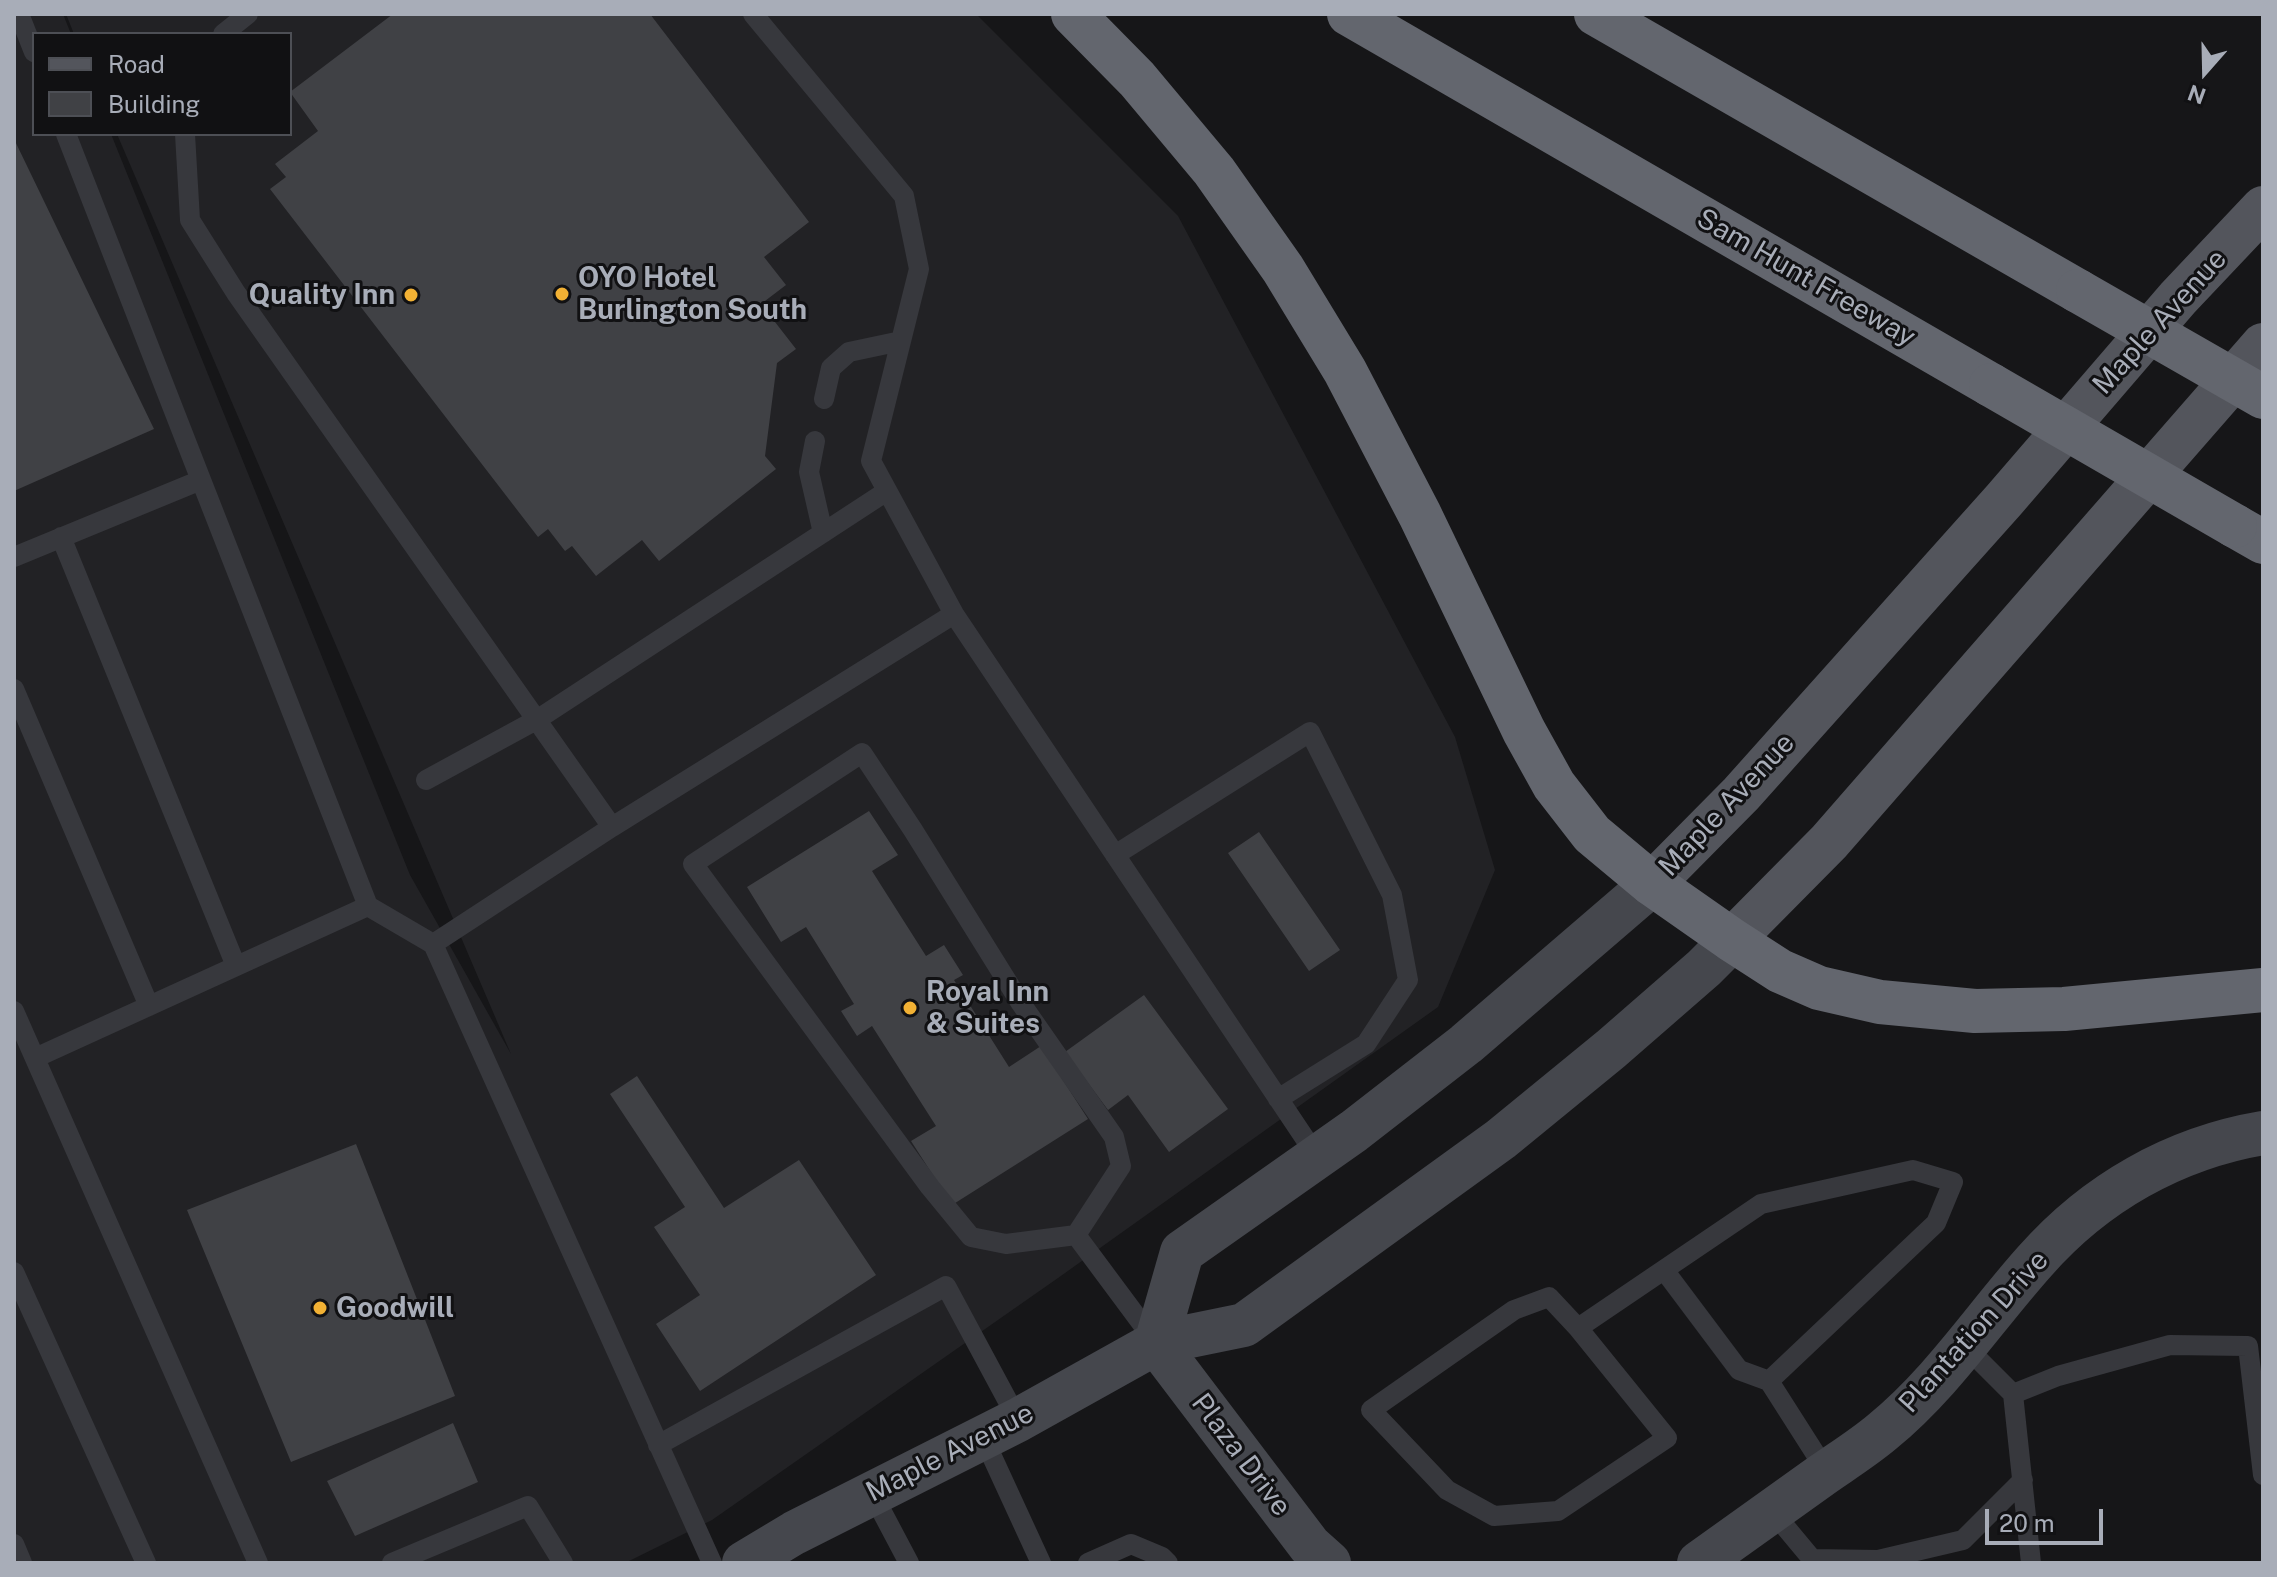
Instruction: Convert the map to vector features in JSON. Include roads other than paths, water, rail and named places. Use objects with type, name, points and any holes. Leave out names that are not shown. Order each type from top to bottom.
[{"type":"highway","points":[[1073,14],[1137,79],[1214,171],[1283,269],[1345,371],[1420,515],[1524,731],[1554,785],[1592,834],[1652,884],[1780,971],[1819,988],[1880,1002],[1975,1011],[2064,1009],[2263,990]]},
{"type":"highway","name":"Sam Hunt Freeway","points":[[1349,14],[2249,534]]},
{"type":"highway","points":[[1596,14],[2263,397]]},
{"type":"main road","name":"Maple Avenue","points":[[1156,1343],[1182,1252],[1318,1158],[1466,1044],[1652,884],[1762,770],[2004,500],[2178,298],[2263,208]]},
{"type":"main road","name":"Maple Avenue","points":[[757,1560],[794,1533],[1001,1428],[1156,1343],[1244,1325],[1501,1139],[1704,968],[1839,830],[2263,345]]},
{"type":"main road","name":"Plantation Drive","points":[[1699,1563],[1882,1432],[1943,1375],[2036,1260],[2078,1218],[2126,1182],[2180,1155],[2237,1137],[2263,1133]]},
{"type":"main road","name":"Plaza Drive","points":[[1156,1343],[1310,1546],[1326,1562]]},
{"type":"lane","points":[[19,14],[32,47]]},
{"type":"lane","points":[[226,32],[248,14]]},
{"type":"lane","points":[[753,14],[904,196],[919,269],[871,461],[954,614],[1318,1158]]},
{"type":"lane","points":[[67,136],[368,906],[433,944],[712,1563]]},
{"type":"lane","points":[[185,136],[190,220],[236,293],[612,827]]},
{"type":"lane","points":[[824,399],[831,368],[849,352],[901,341]]},
{"type":"lane","points":[[815,441],[809,472],[823,533]]},
{"type":"lane","points":[[14,557],[201,480]]},
{"type":"lane","points":[[426,780],[538,719],[887,491]]},
{"type":"lane","points":[[61,537],[236,966]]},
{"type":"lane","points":[[433,944],[612,827],[954,614]]},
{"type":"lane","points":[[14,689],[149,1006]]},
{"type":"lane","points":[[1115,855],[1310,732],[1392,895],[1408,980],[1366,1044],[1278,1099]]},
{"type":"lane","points":[[862,753],[1020,1002],[1114,1137],[1121,1166],[1076,1235],[1006,1244],[971,1237],[930,1187],[693,864],[862,753]]},
{"type":"lane","points":[[35,1058],[368,906]]},
{"type":"lane","points":[[14,1011],[258,1563]]},
{"type":"lane","points":[[1578,1328],[1761,1204],[1913,1170],[1953,1182],[1936,1223],[1769,1381]]},
{"type":"lane","points":[[1076,1235],[1156,1343]]},
{"type":"lane","points":[[1664,1270],[1739,1370],[1769,1381],[1827,1472]]},
{"type":"lane","points":[[14,1272],[146,1563]]},
{"type":"lane","points":[[658,1445],[946,1286],[1001,1428],[1041,1563]]},
{"type":"lane","points":[[1549,1297],[1578,1328],[1667,1438],[1558,1511],[1494,1516],[1447,1490],[1371,1410],[1514,1310],[1549,1297]]},
{"type":"lane","points":[[2013,1394],[2058,1376],[2170,1345],[2248,1346],[2263,1475]]},
{"type":"lane","points":[[1965,1346],[2013,1394],[2031,1563]]},
{"type":"lane","points":[[1772,1511],[1812,1561],[1878,1560],[1963,1540],[2023,1480]]},
{"type":"lane","points":[[872,1493],[909,1563]]},
{"type":"lane","points":[[392,1563],[528,1506],[563,1563]]},
{"type":"lane","points":[[14,1544],[22,1563]]},
{"type":"lane","points":[[1088,1563],[1131,1544],[1162,1557],[1168,1563]]},
{"type":"place","name":"OYO Hotel Burlington South","points":[[562,294]]},
{"type":"place","name":"Quality Inn","points":[[411,295]]},
{"type":"place","name":"Royal Inn & Suites","points":[[910,1008]]},
{"type":"place","name":"Goodwill","points":[[320,1308]]}]
